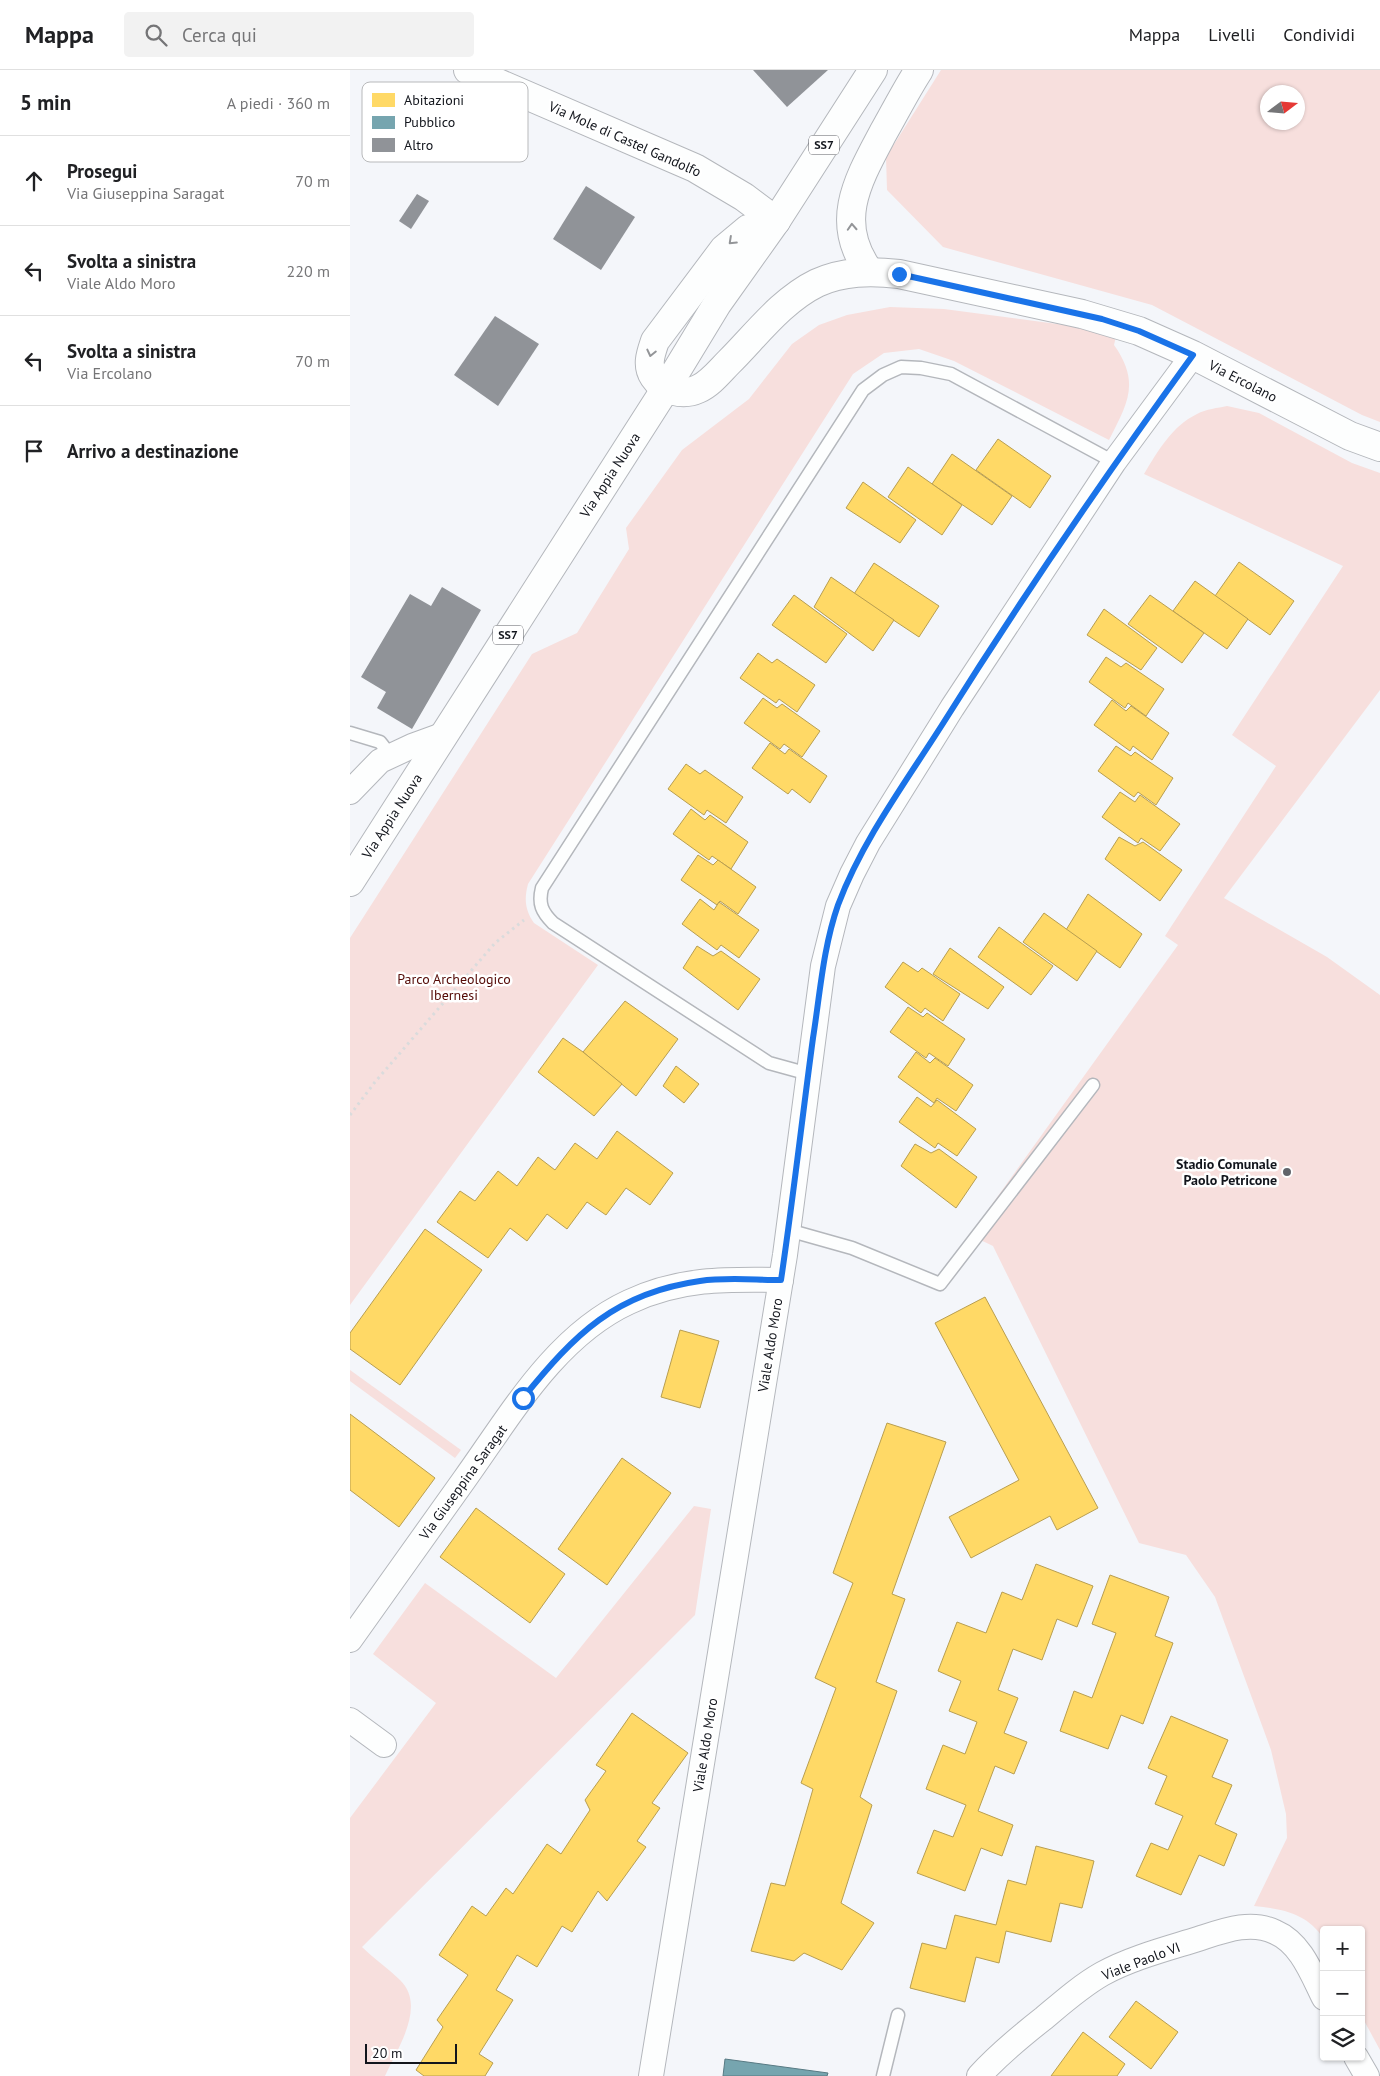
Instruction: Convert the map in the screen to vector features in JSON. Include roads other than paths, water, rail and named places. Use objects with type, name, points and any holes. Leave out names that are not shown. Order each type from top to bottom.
[{"type":"street","name":"Via Mole di Castel Gandolfo","points":[[468,70],[496,82]]},
{"type":"street","name":"Via Appia Nuova","points":[[350,882],[666,388],[717,304],[776,221],[874,70]]},
{"type":"street","points":[[869,271],[861,259],[853,237],[851,212],[854,195],[867,164],[919,70]]},
{"type":"street","name":"Via Mole di Castel Gandolfo","points":[[528,96],[695,168],[744,196],[776,221]]},
{"type":"street","name":"Via Ercolano","points":[[666,388],[679,393],[692,392],[699,389],[715,376],[783,306],[796,296],[825,280],[869,271],[899,274],[1102,319],[1139,331],[1193,355],[1350,436],[1380,447]]},
{"type":"street","name":"Viale Aldo Moro","points":[[650,2076],[781,1280],[808,1074],[829,942],[838,906],[868,843],[952,708],[1114,462],[1193,355]]},
{"type":"street","points":[[350,792],[380,761],[445,734]]},
{"type":"street","name":"Via Giuseppina Saragat","points":[[350,1640],[523,1398],[567,1346],[589,1327],[627,1302],[678,1285],[701,1280],[781,1280]]},
{"type":"street","points":[[350,1720],[384,1745]]},
{"type":"street","name":"Viale Paolo VI","points":[[979,2076],[1018,2039],[1069,1997],[1103,1974],[1150,1954],[1231,1929],[1260,1928],[1276,1932],[1285,1937],[1301,1954],[1320,1990]]},
{"type":"street","points":[[1358,2061],[1367,2076]]},
{"type":"lane","points":[[808,1074],[769,1063],[553,923],[540,907],[539,900],[542,888],[863,390],[883,375],[901,367],[921,368],[951,374],[1114,462]]},
{"type":"lane","points":[[350,733],[380,742],[391,756]]},
{"type":"lane","points":[[788,1230],[852,1248],[940,1284],[1093,1085]]},
{"type":"lane","points":[[883,2076],[898,2015]]},
{"type":"place","name":"Stadio Comunale Paolo Petricone","points":[[1287,1172]]},
{"type":"park label","name":"Parco Archeologico Ibernesi","points":[[454,988]]}]
